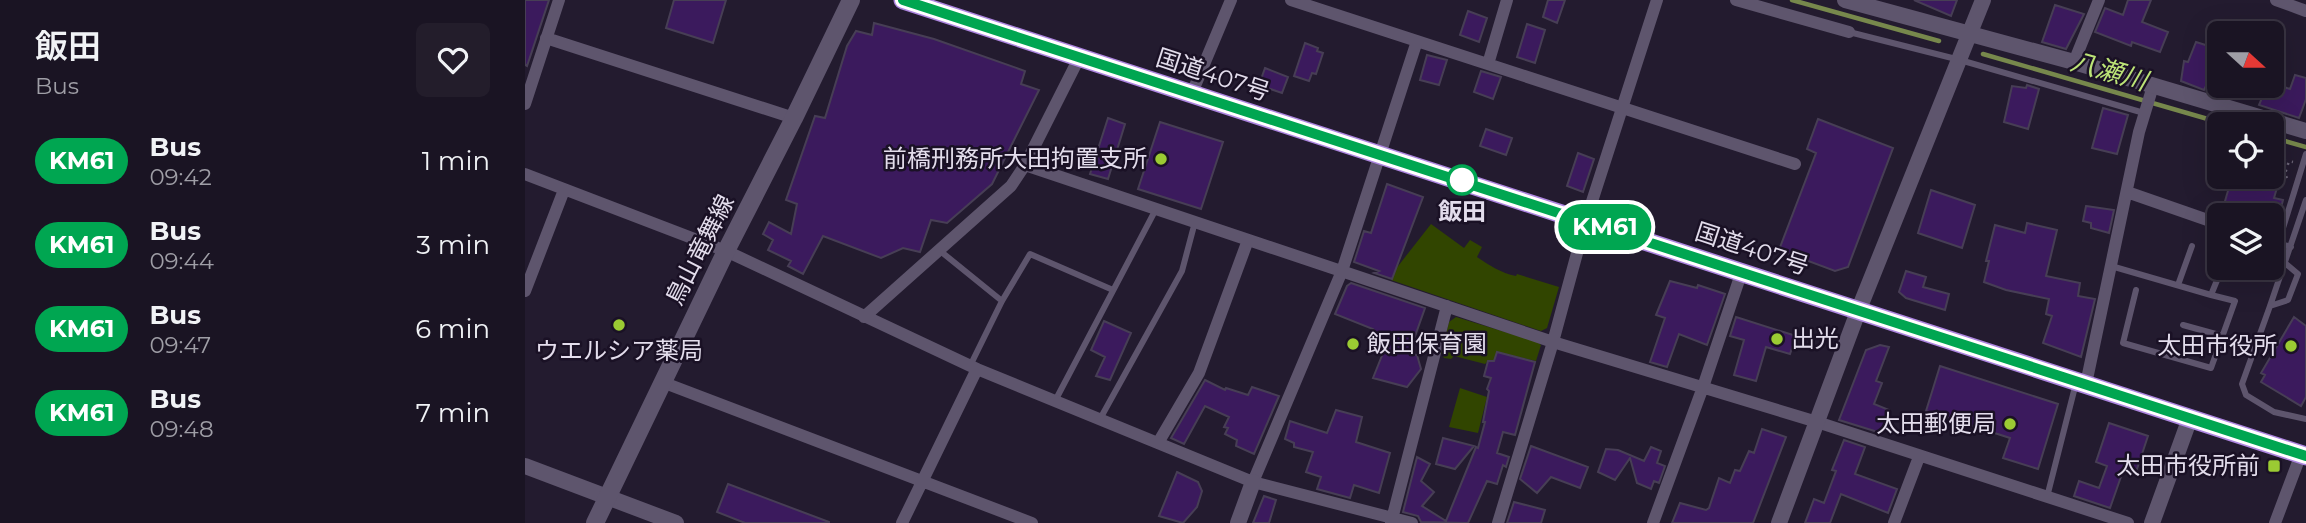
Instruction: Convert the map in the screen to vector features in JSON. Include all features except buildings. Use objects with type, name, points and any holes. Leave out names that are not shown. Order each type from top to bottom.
[{"type":"highway","name":"国道407号","points":[[903,0],[2303,455]]},
{"type":"main road","name":"鳥山竜舞線","points":[[595,523],[851,0]]},
{"type":"street","points":[[525,104],[559,0]]},
{"type":"street","points":[[1192,93],[1231,0]]},
{"type":"street","points":[[1291,0],[1795,164]]},
{"type":"street","points":[[1488,64],[1507,0]]},
{"type":"street","points":[[1498,523],[1553,342],[1586,220],[1657,0]]},
{"type":"street","points":[[1736,0],[1849,32]]},
{"type":"street","points":[[1844,0],[2074,62],[2152,89],[2306,131]]},
{"type":"street","points":[[1779,523],[1859,309],[1983,0]]},
{"type":"street","points":[[2074,62],[2099,0]]},
{"type":"street","points":[[2276,0],[2306,11]]},
{"type":"street","points":[[546,38],[794,118]]},
{"type":"street","points":[[1238,523],[1342,271],[1417,41]]},
{"type":"street","points":[[864,317],[1011,186],[1025,165],[1079,58]]},
{"type":"street","points":[[2081,383],[2111,266],[2144,112],[2152,89]]},
{"type":"street","points":[[1025,165],[1553,342],[1817,422],[2128,523]]},
{"type":"street","points":[[525,174],[726,251],[973,367],[1253,482],[1392,521],[1412,523]]},
{"type":"street","points":[[525,291],[564,190]]},
{"type":"street","points":[[2127,192],[2207,220]]},
{"type":"street","points":[[1158,443],[1199,373],[1248,240]]},
{"type":"street","points":[[1653,523],[1742,271]]},
{"type":"street","points":[[1392,521],[1447,306]]},
{"type":"street","points":[[902,523],[973,367]]},
{"type":"street","points":[[662,382],[1032,523]]},
{"type":"street","points":[[2152,523],[2190,418]]},
{"type":"street","points":[[2276,523],[2303,455]]},
{"type":"street","points":[[1894,523],[1919,457]]},
{"type":"street","points":[[525,466],[676,523]]},
{"type":"lane","points":[[1849,32],[2144,112]]},
{"type":"lane","points":[[2284,217],[2305,156]]},
{"type":"lane","points":[[2306,200],[2242,384],[2246,396],[2274,412],[2306,419]]},
{"type":"lane","points":[[1055,401],[1156,209]]},
{"type":"lane","points":[[1100,419],[1182,271],[1195,222]]},
{"type":"lane","points":[[2284,245],[2291,247]]},
{"type":"lane","points":[[2178,285],[2192,246]]},
{"type":"lane","points":[[939,250],[1002,301]]},
{"type":"lane","points":[[973,367],[1002,301],[1030,254],[1113,290]]},
{"type":"lane","points":[[2270,306],[2288,300],[2298,274],[2285,262]]},
{"type":"lane","points":[[2111,266],[2235,300],[2211,368],[2123,344],[2136,290]]},
{"type":"lane","points":[[2211,295],[2217,280]]},
{"type":"lane","points":[[2183,325],[2223,336]]},
{"type":"lane","points":[[2047,497],[2081,383]]},
{"type":"green space","points":[[1431,224],[1464,248],[1470,240],[1482,247],[1477,257],[1500,271],[1559,287],[1547,328],[1541,331],[1391,280],[1395,270]]},
{"type":"green space","points":[[1456,317],[1537,342],[1541,345],[1536,361],[1497,352],[1494,361],[1485,364],[1454,356],[1451,359],[1444,358],[1441,353],[1449,322]]},
{"type":"green space","points":[[1460,388],[1487,397],[1478,433],[1449,427]]},
{"type":"waterway","name":"八瀬川","points":[[1792,0],[1939,41]]},
{"type":"waterway","name":"八瀬川","points":[[1983,54],[2207,119]]},
{"type":"waterway","name":"八瀬川","points":[[2284,141],[2306,147]]},
{"type":"bus line","name":"KM61","points":[[903,0],[2306,456]]},
{"type":"place","name":"前橋刑務所大田拘置支所","points":[[1161,159]]},
{"type":"place","name":"飯田","points":[[1462,180]]},
{"type":"place","name":"ウエルシア薬局","points":[[619,325]]},
{"type":"place","name":"出光","points":[[1777,339]]},
{"type":"place","name":"飯田保育園","points":[[1353,344]]},
{"type":"place","name":"太田市役所","points":[[2291,346]]},
{"type":"place","name":"太田郵便局","points":[[2010,424]]},
{"type":"place","name":"太田市役所前","points":[[2274,466]]}]
